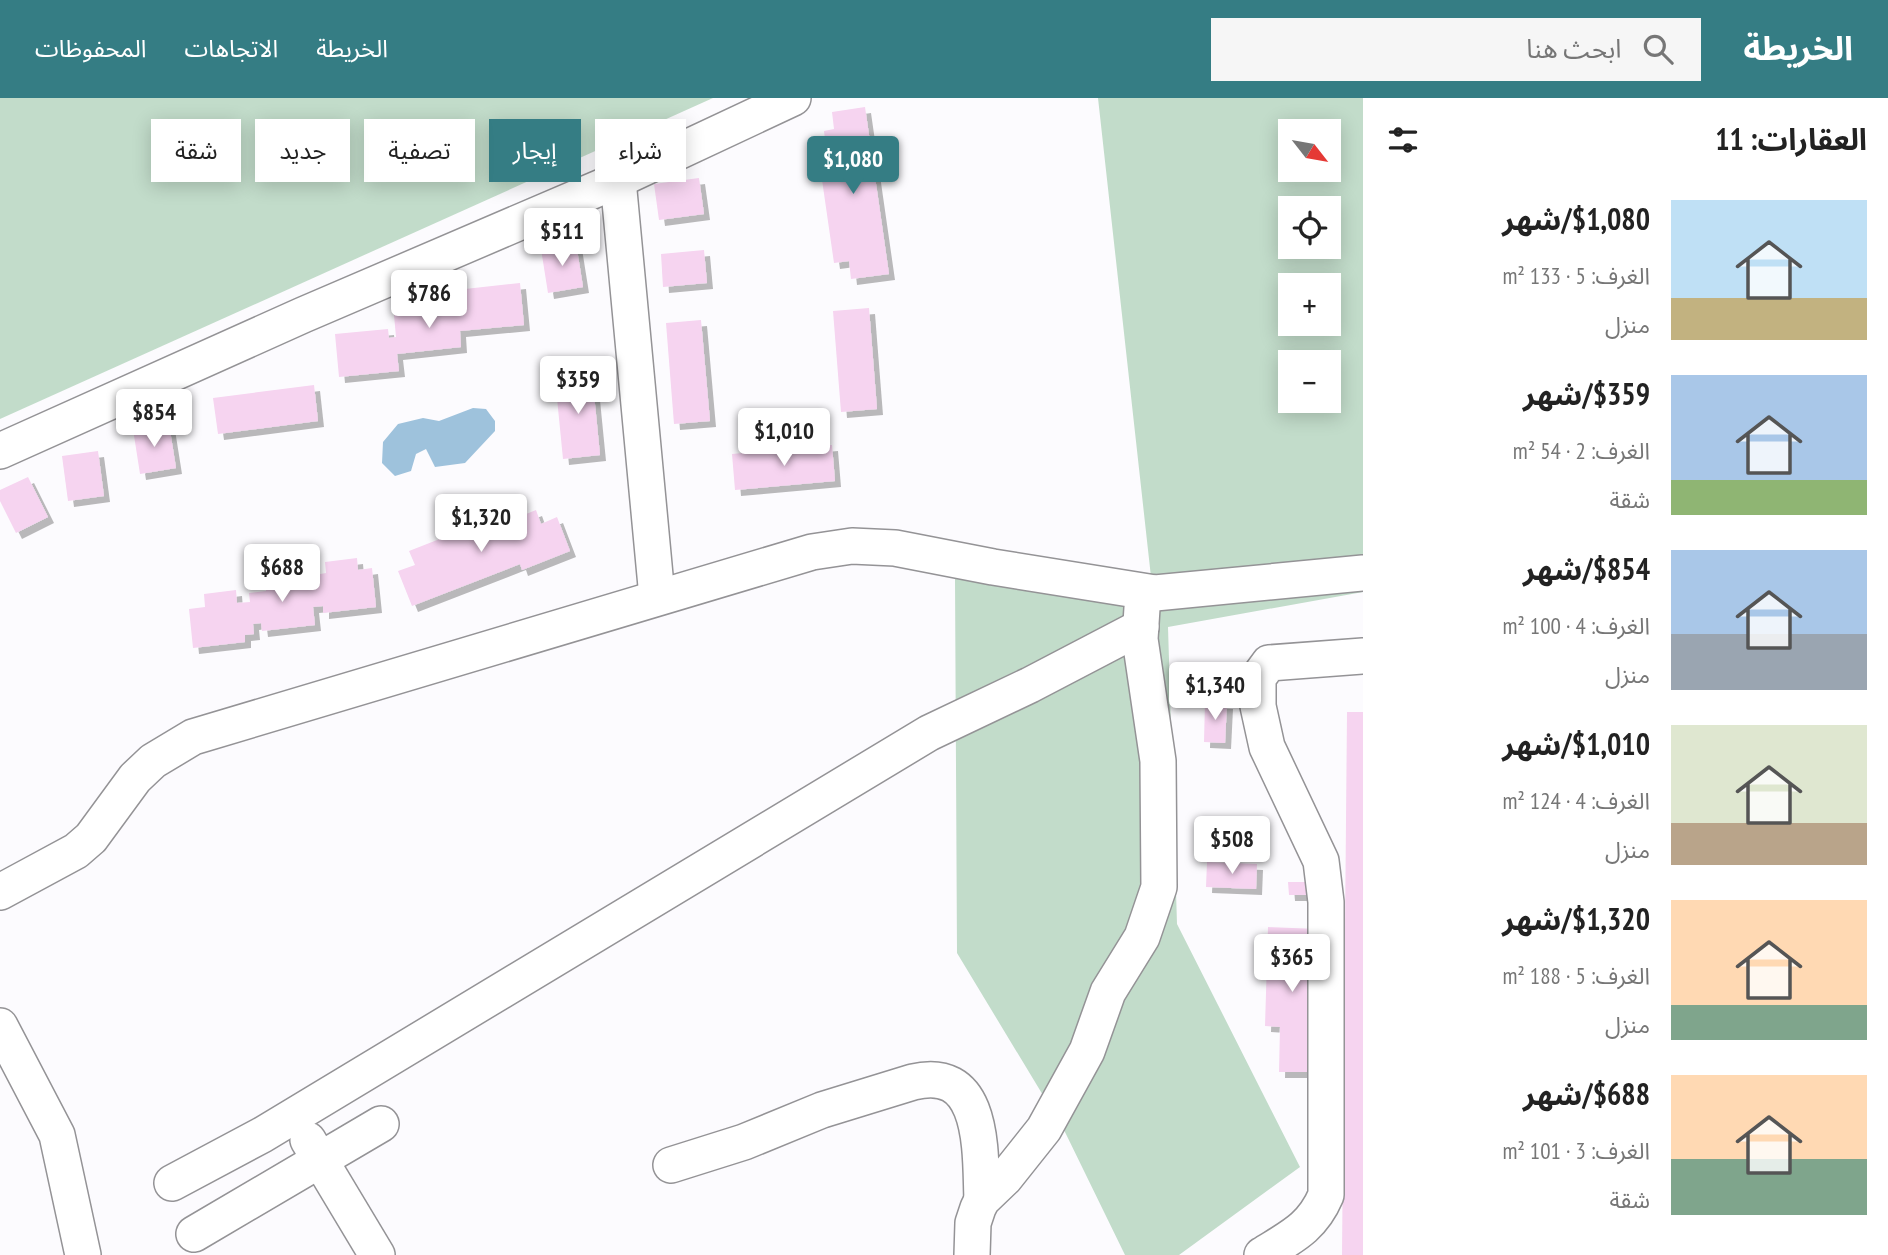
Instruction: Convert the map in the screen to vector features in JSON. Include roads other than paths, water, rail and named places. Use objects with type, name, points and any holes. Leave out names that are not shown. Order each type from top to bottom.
[{"type":"street","points":[[686,148],[793,98]]},
{"type":"street","points":[[0,451],[290,321],[613,182]]},
{"type":"street","points":[[618,182],[657,597]]},
{"type":"street","points":[[0,891],[76,851],[91,838],[135,778],[153,761],[193,737],[812,552],[852,546],[895,548],[1156,593],[1363,573]]},
{"type":"street","points":[[982,1200],[1005,1178],[1044,1129],[1087,1051],[1108,992],[1142,937],[1159,887],[1158,761],[1140,639],[1143,591]]},
{"type":"street","points":[[172,1183],[295,1116],[929,733],[1031,685],[1141,627]]},
{"type":"street","points":[[1262,1255],[1306,1227],[1319,1212],[1326,1195],[1326,902],[1321,861],[1267,747],[1258,706],[1258,678],[1269,663],[1363,656]]},
{"type":"street","points":[[0,1026],[57,1135],[83,1255]]},
{"type":"street","points":[[671,1165],[744,1142],[822,1110],[913,1082],[943,1079],[966,1099],[975,1116],[979,1137],[982,1200],[973,1223],[972,1255]]},
{"type":"street","points":[[295,1116],[377,1255]]},
{"type":"street","points":[[194,1234],[381,1124]]},
{"type":"water","points":[[473,408],[486,409],[495,421],[495,431],[465,463],[435,467],[426,449],[416,454],[411,471],[395,476],[382,463],[383,442],[398,424],[423,418],[439,421]]}]
